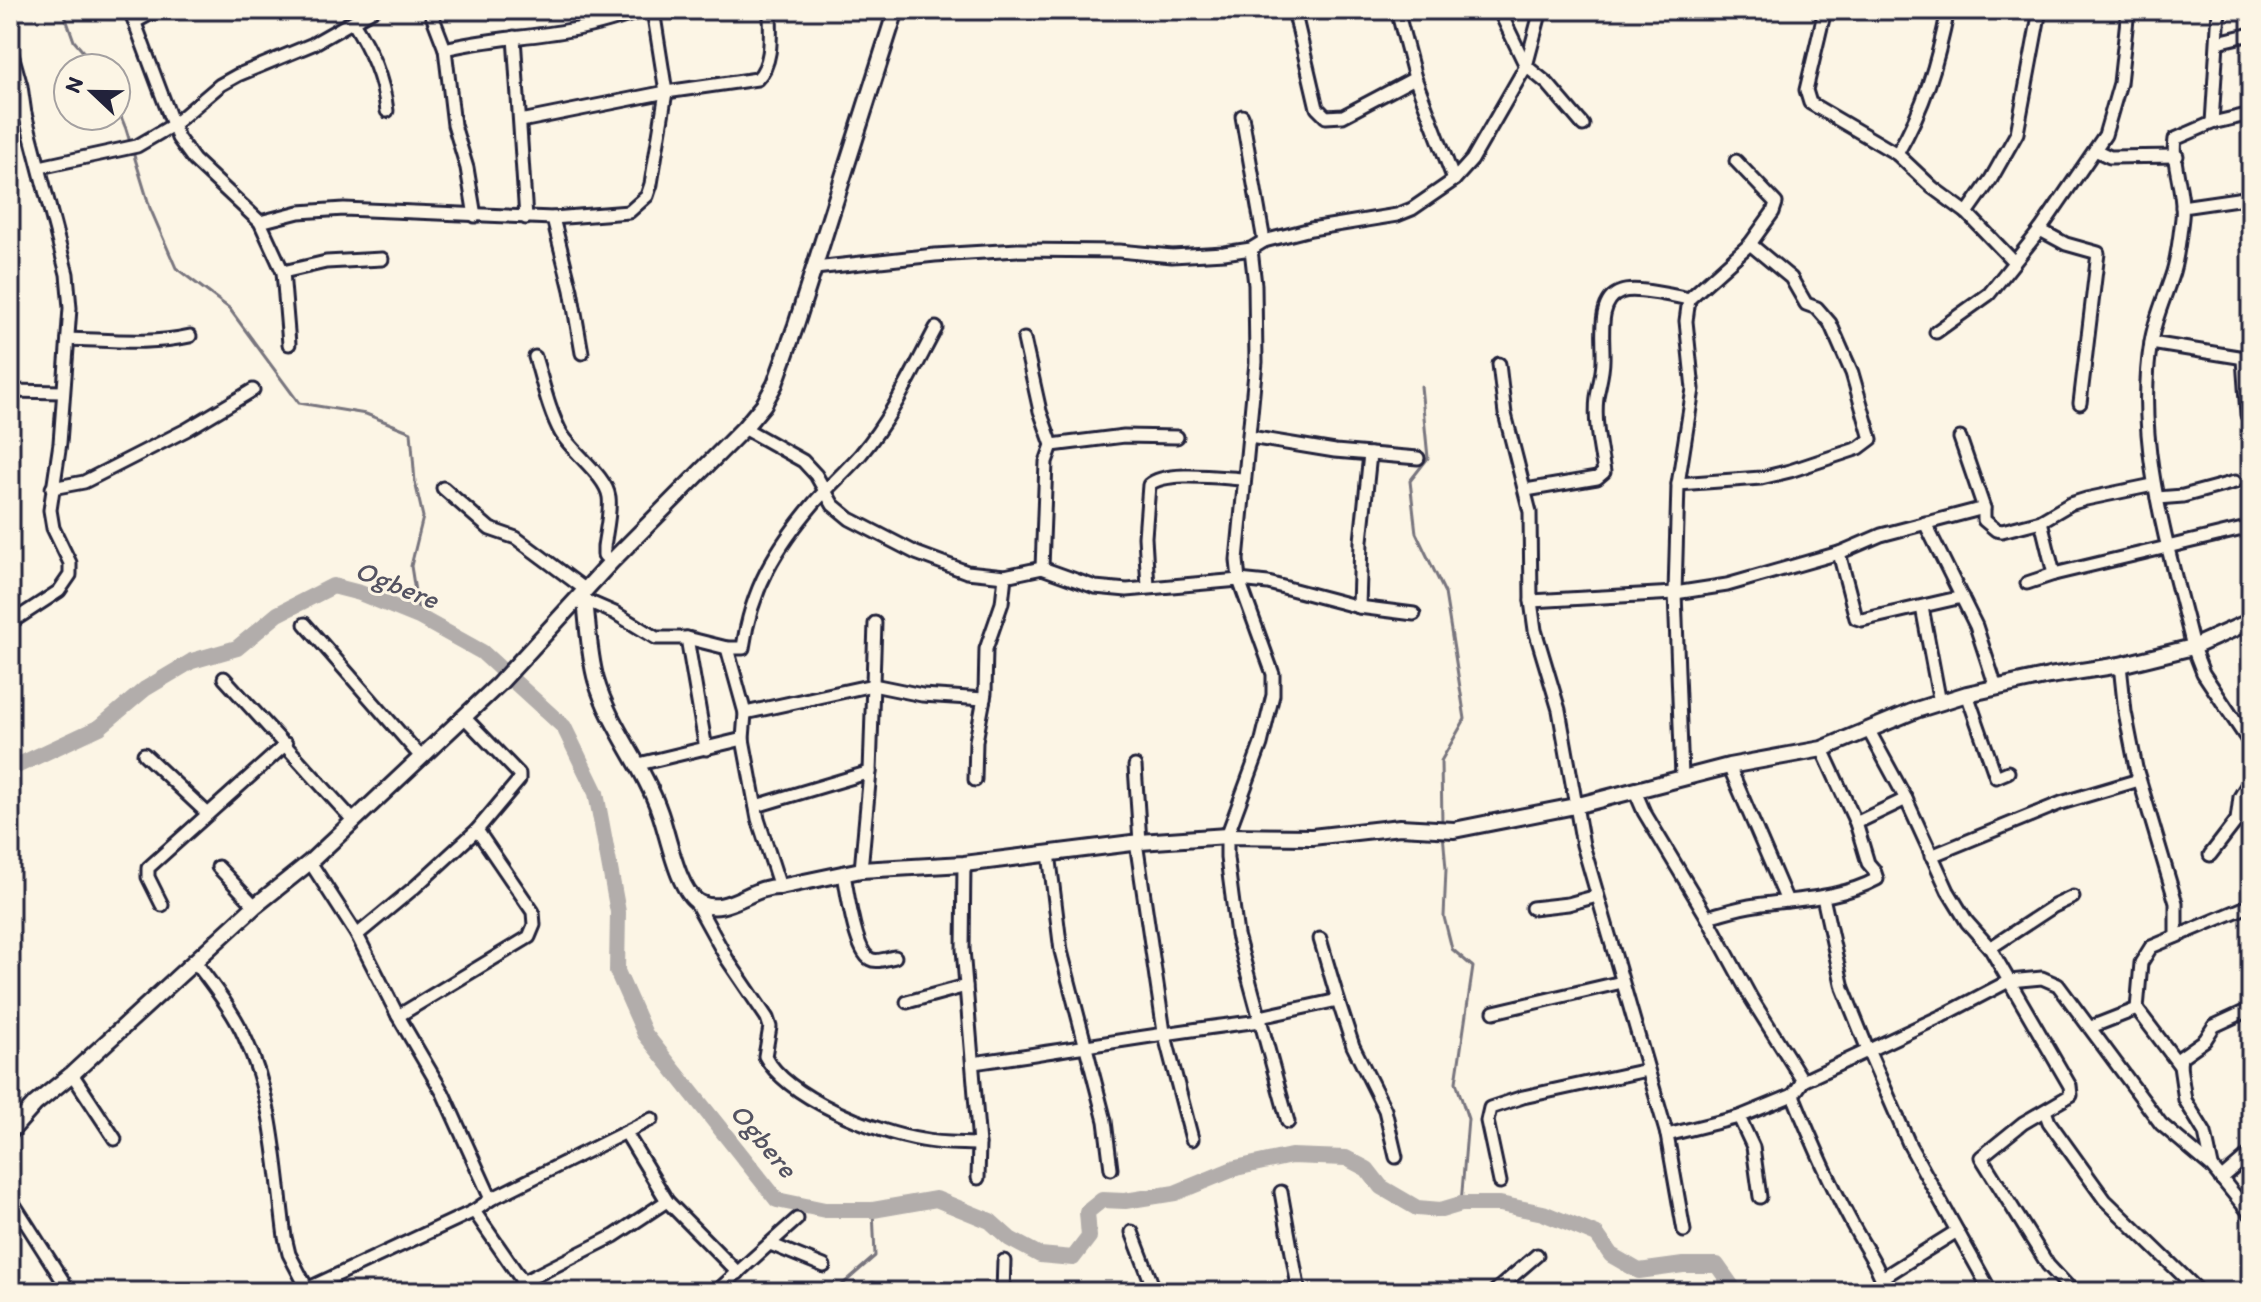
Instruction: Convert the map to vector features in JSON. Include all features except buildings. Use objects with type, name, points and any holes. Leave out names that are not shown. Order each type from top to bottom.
[{"type":"street","points":[[130,10],[178,138],[194,160],[260,222],[283,272],[289,344]]},
{"type":"street","points":[[135,22],[157,10]]},
{"type":"street","points":[[40,167],[137,146],[173,125],[220,85],[313,44],[373,10]]},
{"type":"street","points":[[430,10],[445,49],[454,125],[467,168],[475,216]]},
{"type":"street","points":[[445,49],[482,40],[601,25],[645,10]]},
{"type":"street","points":[[260,222],[299,212],[344,209],[526,218],[629,212],[647,196],[651,184],[666,92],[653,10]]},
{"type":"street","points":[[521,121],[666,92],[757,79],[765,72],[770,10]]},
{"type":"street","points":[[10,1132],[35,1104],[72,1074],[255,906],[310,862],[352,819],[499,684],[584,596],[611,562],[744,428],[775,384],[896,10]]},
{"type":"street","points":[[1294,10],[1317,108],[1326,117],[1333,119],[1343,116],[1415,78]]},
{"type":"street","points":[[1397,10],[1415,78],[1454,180]]},
{"type":"street","points":[[1499,10],[1526,66],[1548,84],[1583,125]]},
{"type":"street","points":[[815,268],[1018,250],[1119,251],[1172,256],[1251,249],[1264,241],[1363,219],[1397,215],[1412,209],[1454,180],[1472,160],[1526,66],[1541,10]]},
{"type":"street","points":[[1825,10],[1806,90],[1808,99],[1815,108],[1897,154],[1933,188],[1967,213],[2014,262]]},
{"type":"street","points":[[1897,154],[1935,71],[1948,10]]},
{"type":"street","points":[[1967,213],[2017,133],[2040,10]]},
{"type":"street","points":[[1936,332],[1989,294],[2040,230],[2105,135],[2120,83],[2128,10]]},
{"type":"street","points":[[2212,123],[2219,10]]},
{"type":"street","points":[[353,22],[373,54],[381,76],[387,111]]},
{"type":"street","points":[[2218,42],[2251,34]]},
{"type":"street","points":[[514,37],[526,218]]},
{"type":"street","points":[[10,47],[67,274],[70,308],[51,520],[70,563],[70,575],[59,591],[10,623]]},
{"type":"street","points":[[10,117],[25,114]]},
{"type":"street","points":[[2251,114],[2212,123],[2175,139],[2182,207],[2173,272],[2162,299],[2151,343],[2148,443],[2153,485],[2193,647],[2203,673],[2251,745]]},
{"type":"street","points":[[1242,116],[1264,241]]},
{"type":"street","points":[[2095,150],[2110,157],[2177,156]]},
{"type":"street","points":[[1682,777],[1675,593],[1678,484],[1692,411],[1693,389],[1686,321],[1689,299],[1750,244],[1776,203],[1736,161]]},
{"type":"street","points":[[2182,207],[2251,197]]},
{"type":"street","points":[[553,218],[571,290],[582,353]]},
{"type":"street","points":[[2040,230],[2066,244],[2098,253],[2080,403]]},
{"type":"street","points":[[1678,484],[1776,474],[1859,448],[1871,439],[1852,373],[1830,323],[1817,308],[1806,304],[1791,278],[1750,244]]},
{"type":"street","points":[[1251,249],[1256,321],[1250,437],[1237,537],[1239,580],[1273,674],[1273,695],[1261,744],[1227,836],[1227,858],[1237,935],[1288,1122]]},
{"type":"street","points":[[283,272],[326,262],[382,259]]},
{"type":"street","points":[[1526,490],[1597,478],[1604,472],[1597,399],[1603,362],[1604,314],[1610,300],[1618,292],[1628,290],[1689,299]]},
{"type":"street","points":[[443,488],[490,529],[516,538],[584,596],[656,638],[687,638],[727,648],[743,648],[747,614],[770,562],[825,491],[862,453],[897,402],[936,328]]},
{"type":"street","points":[[68,339],[149,342],[190,336]]},
{"type":"street","points":[[1024,339],[1040,411],[1052,445],[1046,462],[1042,568]]},
{"type":"street","points":[[2151,343],[2247,359],[2247,415]]},
{"type":"street","points":[[535,357],[551,412],[562,434],[604,484],[609,495],[604,555],[611,562]]},
{"type":"street","points":[[1499,364],[1505,414],[1530,512],[1531,601],[1535,630],[1559,710],[1575,806],[1597,896],[1667,1135],[1684,1231]]},
{"type":"street","points":[[52,488],[84,482],[186,430],[253,390]]},
{"type":"street","points":[[10,391],[63,392]]},
{"type":"street","points":[[744,428],[797,456],[816,475],[833,505],[850,519],[916,553],[967,572],[1005,576],[1042,568],[1095,587],[1127,590],[1239,580],[1268,583],[1359,607],[1414,614]]},
{"type":"street","points":[[1052,445],[1124,436],[1177,437]]},
{"type":"street","points":[[1250,437],[1418,458]]},
{"type":"street","points":[[1960,438],[1984,508],[1984,520],[1996,530],[2041,521],[2070,504],[2153,485]]},
{"type":"street","points":[[1359,607],[1361,541],[1370,454]]},
{"type":"street","points":[[1148,587],[1145,537],[1149,485],[1162,479],[1189,476],[1244,479]]},
{"type":"street","points":[[2157,498],[2183,496],[2235,482]]},
{"type":"street","points":[[1531,601],[1675,593],[1727,585],[1839,553],[1881,535],[1984,508]]},
{"type":"street","points":[[2041,521],[2054,574]]},
{"type":"street","points":[[1925,523],[1976,626],[1996,687]]},
{"type":"street","points":[[2027,583],[2251,527]]},
{"type":"street","points":[[1839,553],[1856,618],[1866,620],[1962,597]]},
{"type":"street","points":[[975,780],[986,649],[1002,603],[1005,576]]},
{"type":"street","points":[[584,596],[596,681],[615,726],[639,764],[658,805],[683,886],[767,1018],[770,1027],[765,1056],[789,1082],[830,1109],[862,1123],[925,1141],[979,1144]]},
{"type":"street","points":[[1922,607],[1940,703]]},
{"type":"street","points":[[695,901],[717,907],[770,887],[861,870],[964,864],[1138,842],[1227,836],[1312,837],[1400,827],[1454,830],[1575,806],[1729,766],[1822,749],[1967,694],[2120,665],[2193,647],[2251,621]]},
{"type":"street","points":[[861,870],[870,772],[875,623]]},
{"type":"street","points":[[305,624],[421,757]]},
{"type":"street","points":[[687,638],[706,749]]},
{"type":"street","points":[[727,648],[745,713],[743,739],[756,806],[780,887]]},
{"type":"street","points":[[2120,665],[2125,712],[2139,780],[2176,903],[2176,936]]},
{"type":"street","points":[[224,678],[352,819]]},
{"type":"street","points":[[745,713],[873,685],[922,695],[984,699]]},
{"type":"street","points":[[1967,694],[1996,777],[2008,772]]},
{"type":"street","points":[[357,935],[477,830],[519,777],[464,717]]},
{"type":"street","points":[[1869,731],[1967,922],[1990,948],[2070,1086],[2071,1095],[2023,1123],[1981,1157],[2048,1265],[2073,1292]]},
{"type":"street","points":[[639,764],[743,739]]},
{"type":"street","points":[[162,905],[148,868],[286,744]]},
{"type":"street","points":[[1707,917],[1751,905],[1823,897],[1865,886],[1877,879],[1868,863],[1856,823],[1822,749]]},
{"type":"street","points":[[144,754],[208,814]]},
{"type":"street","points":[[1135,766],[1138,842],[1164,1032],[1192,1139]]},
{"type":"street","points":[[1729,766],[1787,901]]},
{"type":"street","points":[[756,806],[870,772]]},
{"type":"street","points":[[2210,855],[2237,820],[2240,797],[2251,779]]},
{"type":"street","points":[[1931,856],[2061,803],[2139,780]]},
{"type":"street","points":[[1635,791],[1644,812],[1751,998],[1803,1081]]},
{"type":"street","points":[[1856,823],[1906,799]]},
{"type":"street","points":[[398,1016],[529,937],[534,925],[533,912],[477,830]]},
{"type":"street","points":[[1049,853],[1067,977],[1105,1121],[1111,1169]]},
{"type":"street","points":[[310,862],[357,935],[398,1016],[443,1093],[491,1199]]},
{"type":"street","points":[[964,864],[961,918],[979,1144],[978,1178]]},
{"type":"street","points":[[218,867],[255,906]]},
{"type":"street","points":[[844,874],[854,926],[865,953],[870,959],[879,961],[895,957]]},
{"type":"street","points":[[1532,908],[1568,904],[1597,896]]},
{"type":"street","points":[[1823,897],[1843,988],[1868,1050],[1910,1146],[1991,1292]]},
{"type":"street","points":[[1990,948],[2073,897]]},
{"type":"street","points":[[2180,1066],[2137,1009],[2144,955],[2151,947],[2247,907],[2251,921]]},
{"type":"street","points":[[1320,939],[1353,1046],[1385,1110],[1396,1157]]},
{"type":"street","points":[[194,960],[231,1012],[251,1050],[266,1099],[289,1254],[308,1290],[474,1211],[491,1199],[652,1119]]},
{"type":"street","points":[[1667,1135],[1739,1117],[1793,1095],[1803,1081],[2009,981],[2050,980],[2058,985],[2091,1027],[2130,1086],[2161,1124],[2212,1167],[2251,1215]]},
{"type":"street","points":[[1494,1012],[1622,982]]},
{"type":"street","points":[[907,1002],[966,986]]},
{"type":"street","points":[[973,1063],[1088,1048],[1164,1032],[1261,1019],[1338,1000]]},
{"type":"street","points":[[2091,1027],[2137,1009]]},
{"type":"street","points":[[2212,1167],[2205,1133],[2185,1100],[2181,1057],[2205,1040],[2214,1026],[2242,1013]]},
{"type":"street","points":[[1500,1182],[1487,1121],[1490,1108],[1537,1094],[1647,1070]]},
{"type":"street","points":[[72,1074],[115,1139]]},
{"type":"street","points":[[1793,1095],[1818,1156],[1882,1278],[1886,1292]]},
{"type":"street","points":[[2045,1111],[2049,1122],[2105,1200],[2200,1292]]},
{"type":"street","points":[[1739,1117],[1753,1147],[1760,1197]]},
{"type":"street","points":[[626,1133],[667,1201],[738,1273]]},
{"type":"street","points":[[2221,1179],[2251,1153]]},
{"type":"street","points":[[1281,1192],[1299,1292]]},
{"type":"street","points":[[10,1198],[70,1292]]},
{"type":"street","points":[[474,1211],[520,1289],[614,1236],[667,1201]]},
{"type":"street","points":[[716,1292],[797,1219]]},
{"type":"street","points":[[1882,1278],[1957,1231]]},
{"type":"street","points":[[1132,1232],[1155,1292]]},
{"type":"street","points":[[770,1244],[824,1266]]},
{"type":"street","points":[[1494,1292],[1537,1255]]},
{"type":"street","points":[[1003,1292],[1004,1261]]},
{"type":"waterway","points":[[63,10],[74,41],[83,52]]},
{"type":"waterway","points":[[127,132],[150,208],[176,268],[229,308],[299,403],[366,414],[411,432],[415,482],[423,517],[411,566],[419,617]]},
{"type":"waterway","points":[[1421,386],[1428,458],[1410,481],[1416,533],[1445,593],[1465,719],[1441,761],[1442,825]]},
{"type":"waterway","name":"Ogbere","points":[[10,769],[100,727],[145,689],[192,661],[237,648],[278,614],[333,586],[360,593],[419,617],[482,652],[564,727],[596,793],[618,912],[617,971],[645,1034],[777,1200],[825,1210],[873,1210],[936,1199],[990,1221],[1010,1239],[1040,1255],[1073,1258],[1089,1237],[1087,1212],[1102,1200],[1125,1201],[1175,1193],[1236,1168],[1291,1156],[1346,1158],[1367,1169],[1381,1187],[1417,1208],[1441,1210],[1461,1204],[1500,1204],[1543,1213],[1597,1235],[1611,1255],[1639,1271],[1683,1265],[1717,1265],[1736,1292]]},
{"type":"waterway","points":[[1443,833],[1446,869],[1444,917],[1452,949],[1473,967],[1456,1082],[1468,1119],[1461,1204]]},
{"type":"waterway","points":[[834,1292],[875,1256],[873,1210]]}]
